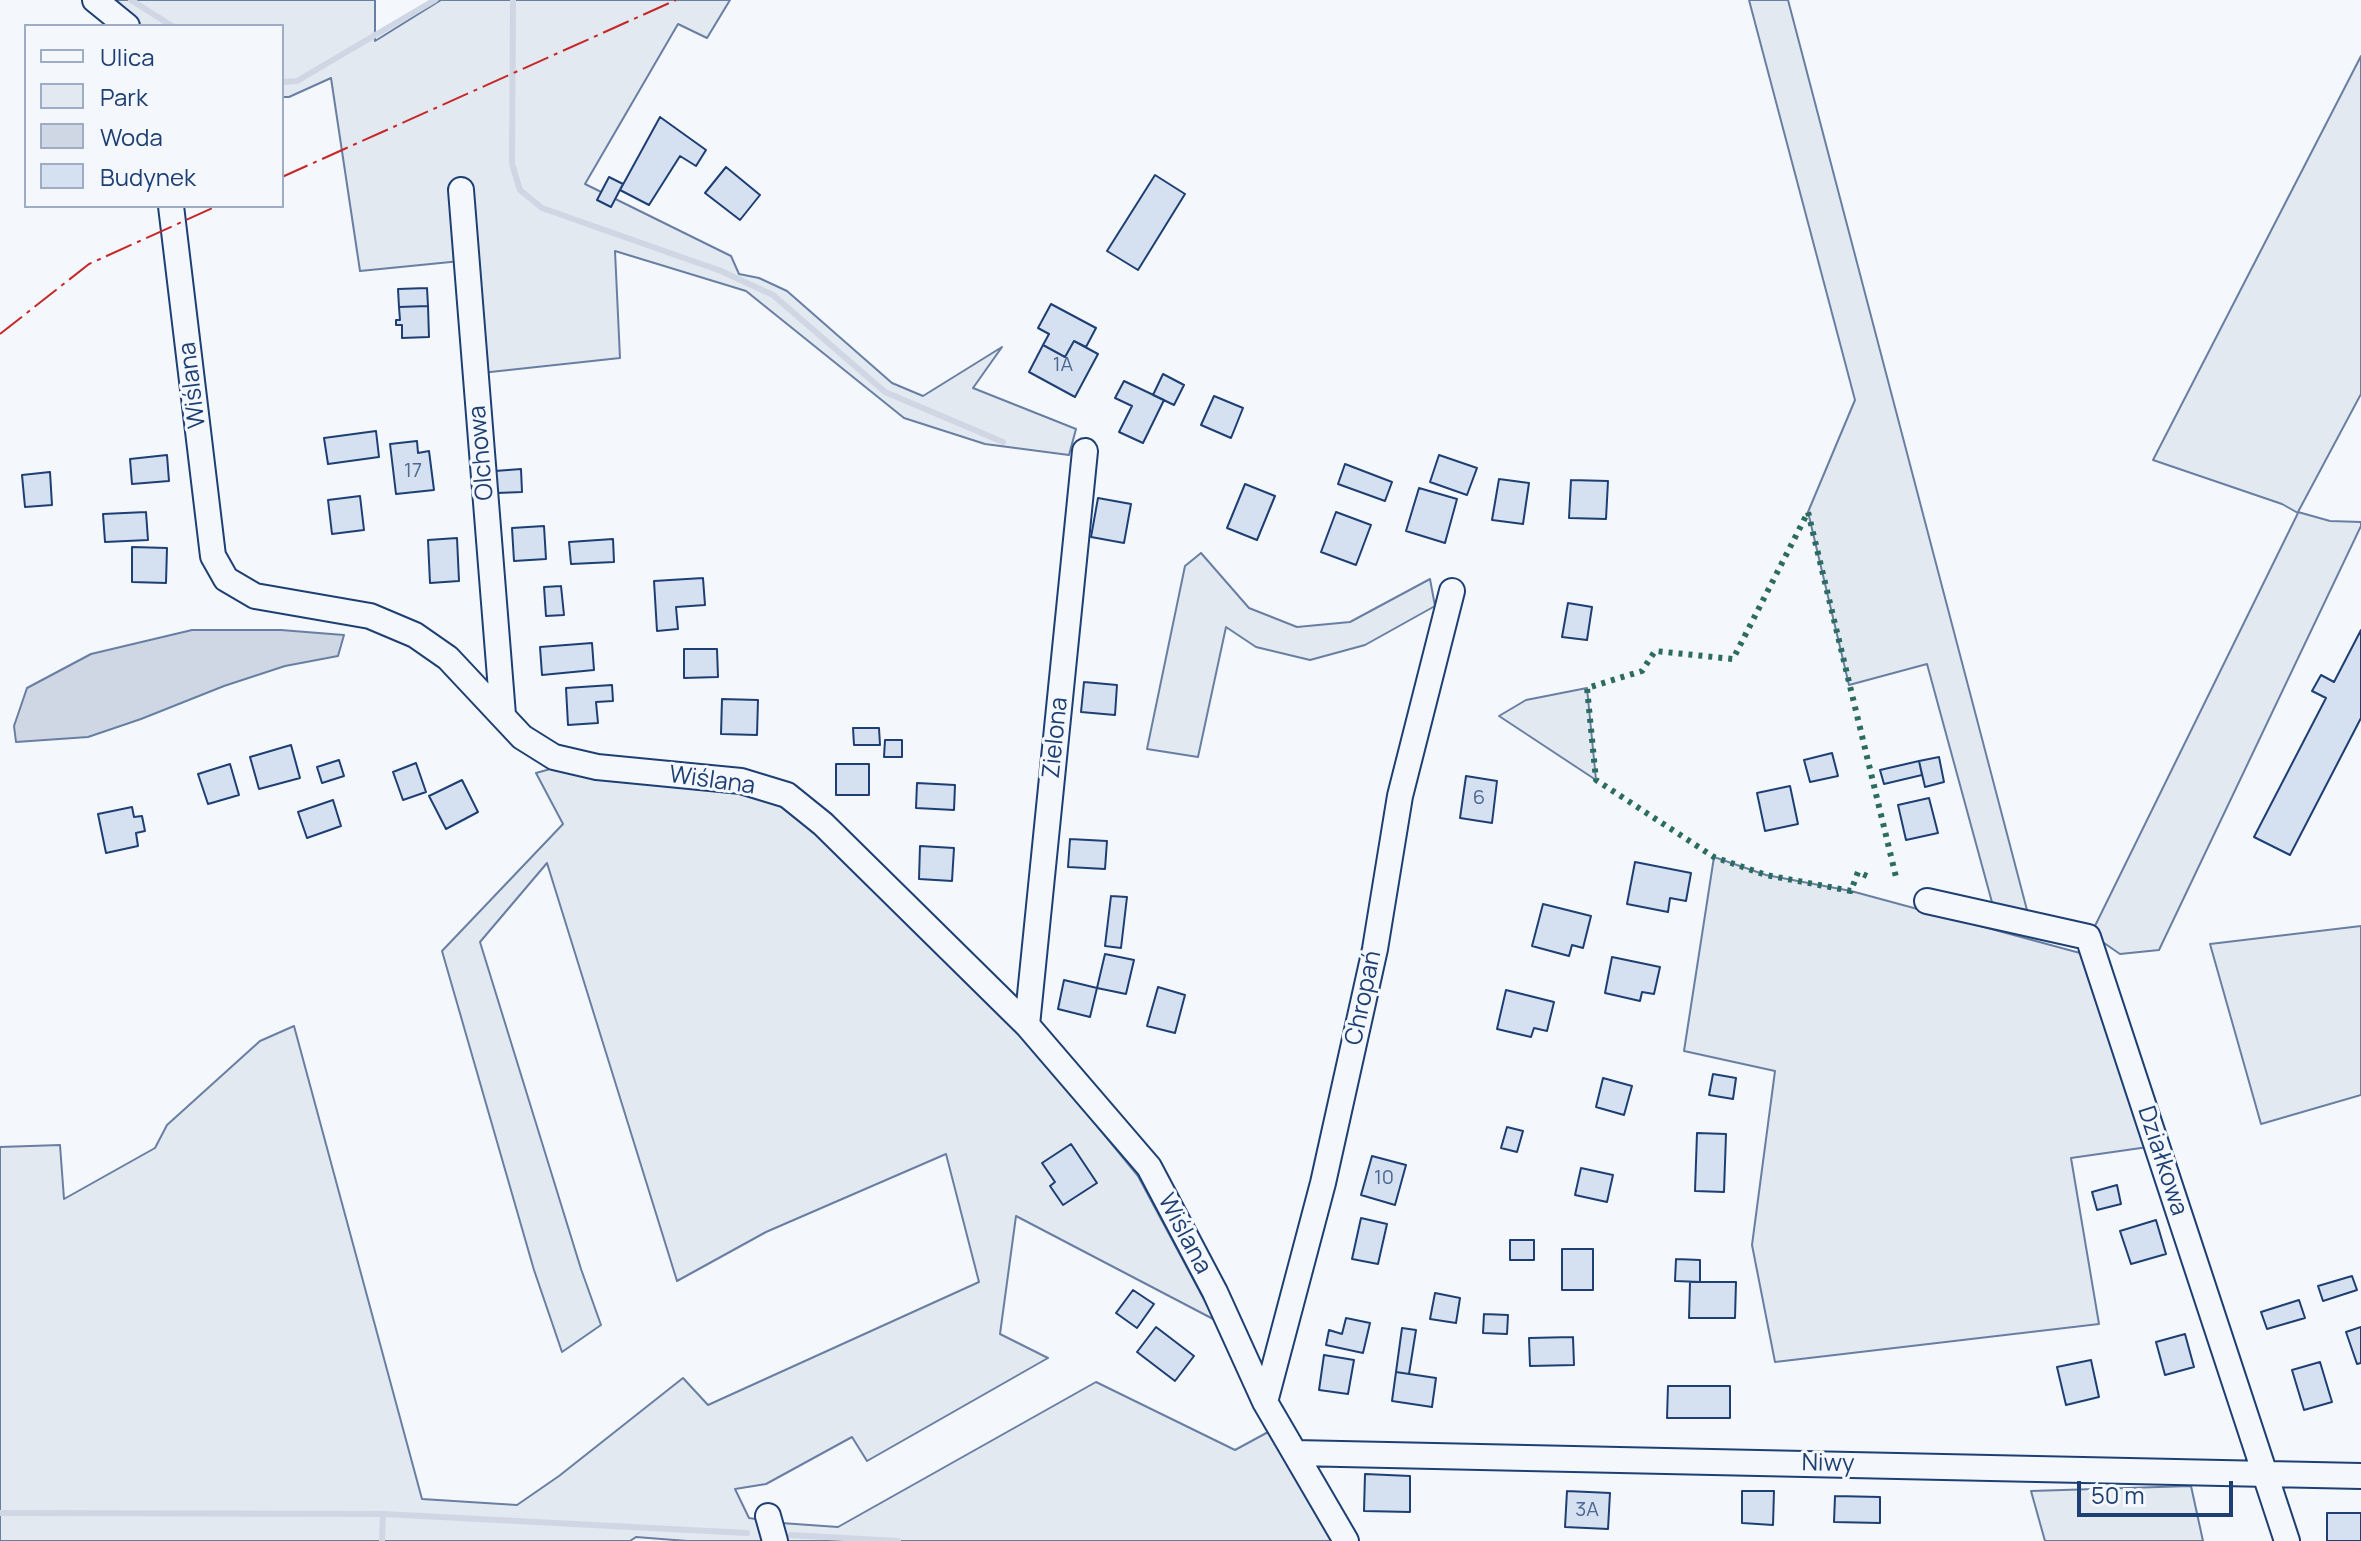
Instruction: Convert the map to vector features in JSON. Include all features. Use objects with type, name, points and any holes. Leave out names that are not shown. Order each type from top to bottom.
[{"type":"street","points":[[95,0],[125,24]]},
{"type":"street","name":"Olchowa","points":[[461,190],[503,715]]},
{"type":"street","name":"Wiślana","points":[[171,208],[213,556],[226,579],[255,596],[370,616],[415,635],[448,658],[522,737],[554,757],[597,767],[741,781],[787,795],[823,824],[1027,1025],[1149,1167],[1215,1292],[1265,1402],[1346,1541]]},
{"type":"street","name":"Zielona","points":[[1027,1025],[1085,451]]},
{"type":"street","name":"Chropań","points":[[1265,1402],[1323,1183],[1375,949],[1400,796],[1452,591]]},
{"type":"street","name":"Działkowa","points":[[1927,901],[2088,937],[2287,1541]]},
{"type":"street","name":"Niwy","points":[[1295,1453],[2361,1476]]},
{"type":"street","points":[[768,1516],[775,1541]]},
{"type":"green space","points":[[99,0],[375,0],[375,41],[441,0],[730,0],[707,38],[678,24],[585,184],[731,256],[739,274],[759,278],[787,291],[892,383],[923,396],[1002,347],[973,388],[1076,429],[1069,455],[985,444],[904,418],[746,291],[615,251],[620,358],[481,373],[471,260],[360,271],[331,78],[284,97],[284,24],[129,24]]},
{"type":"green space","points":[[1749,0],[1788,0],[2027,910],[1993,906],[1927,664],[1849,685],[1808,512],[1855,400]]},
{"type":"green space","points":[[2361,56],[2361,394],[2298,512],[2330,521],[2361,522],[2361,526],[2159,950],[2120,954],[2091,934],[2298,513],[2282,504],[2153,460]]},
{"type":"green space","points":[[1201,553],[1249,608],[1297,627],[1350,622],[1430,579],[1435,606],[1365,645],[1310,660],[1256,647],[1226,627],[1198,757],[1147,749],[1185,566]]},
{"type":"green space","points":[[1587,688],[1596,780],[1499,716],[1526,700]]},
{"type":"green space","points":[[554,768],[736,790],[785,802],[1025,1038],[1138,1176],[1215,1320],[1016,1216],[1000,1334],[1048,1358],[867,1461],[852,1437],[766,1484],[735,1489],[749,1518],[838,1527],[1096,1382],[1235,1450],[1270,1431],[1337,1541],[687,1541],[636,1537],[630,1541],[0,1541],[0,1147],[60,1145],[64,1199],[155,1148],[167,1125],[260,1041],[294,1026],[422,1499],[517,1505],[559,1476],[683,1378],[708,1405],[979,1282],[946,1154],[766,1232],[677,1281],[547,863],[480,942],[601,1325],[562,1352],[534,1270],[442,951],[563,824],[536,773]]},
{"type":"green space","points":[[1714,857],[1766,875],[1851,891],[2080,953],[2091,973],[2148,1147],[2071,1158],[2099,1324],[1775,1362],[1752,1245],[1775,1071],[1684,1051]]},
{"type":"green space","points":[[2361,926],[2361,1095],[2261,1124],[2210,944]]},
{"type":"green space","points":[[2191,1486],[2203,1541],[2045,1541],[2031,1491]]},
{"type":"water","points":[[192,630],[281,630],[344,635],[338,656],[285,666],[88,737],[16,742],[14,726],[27,688],[91,654]]},
{"type":"building","points":[[660,117],[706,150],[696,166],[680,156],[649,205],[620,190]]},
{"type":"building","points":[[726,167],[760,195],[740,220],[705,193]]},
{"type":"building","points":[[1155,175],[1185,194],[1138,270],[1107,251]]},
{"type":"building","points":[[609,177],[623,184],[611,207],[597,200]]},
{"type":"building","points":[[427,288],[428,306],[399,307],[398,289]]},
{"type":"building","points":[[1051,304],[1096,328],[1086,347],[1074,341],[1065,357],[1043,345],[1049,334],[1038,328]]},
{"type":"building","points":[[428,306],[429,337],[402,338],[402,325],[396,325],[396,320],[400,320],[399,307]]},
{"type":"building","points":[[1074,341],[1098,354],[1075,397],[1029,372],[1043,345],[1065,357]]},
{"type":"building","points":[[1163,374],[1184,385],[1174,405],[1153,395]]},
{"type":"building","points":[[1124,381],[1164,400],[1143,443],[1119,432],[1132,406],[1115,398]]},
{"type":"building","points":[[1214,396],[1243,408],[1231,438],[1201,425]]},
{"type":"building","points":[[376,431],[379,457],[328,464],[324,438]]},
{"type":"building","points":[[417,441],[418,453],[429,451],[434,490],[396,494],[390,444]]},
{"type":"building","points":[[167,455],[169,481],[132,484],[130,459]]},
{"type":"building","points":[[1439,455],[1477,468],[1467,495],[1430,482]]},
{"type":"building","points":[[1345,464],[1392,482],[1385,501],[1338,484]]},
{"type":"building","points":[[521,469],[522,492],[497,493],[495,471]]},
{"type":"building","points":[[50,472],[52,505],[25,507],[22,475]]},
{"type":"building","points":[[1499,479],[1529,483],[1523,524],[1492,520]]},
{"type":"building","points":[[1571,480],[1608,481],[1606,519],[1569,518]]},
{"type":"building","points":[[1245,484],[1275,496],[1257,540],[1227,528]]},
{"type":"building","points":[[1419,488],[1457,499],[1445,543],[1406,531]]},
{"type":"building","points":[[360,496],[364,530],[332,534],[328,500]]},
{"type":"building","points":[[1098,498],[1131,504],[1124,543],[1091,537]]},
{"type":"building","points":[[146,512],[148,540],[105,542],[103,514]]},
{"type":"building","points":[[1336,512],[1371,525],[1356,565],[1321,552]]},
{"type":"building","points":[[544,526],[546,559],[514,561],[512,528]]},
{"type":"building","points":[[457,538],[459,581],[430,583],[428,540]]},
{"type":"building","points":[[613,539],[614,562],[571,564],[569,542]]},
{"type":"building","points":[[132,547],[167,548],[166,583],[132,582]]},
{"type":"building","points":[[703,578],[705,605],[676,607],[678,629],[657,631],[654,581]]},
{"type":"building","points":[[561,586],[564,615],[546,616],[544,587]]},
{"type":"building","points":[[1568,603],[1592,607],[1587,640],[1562,637]]},
{"type":"building","points":[[2361,630],[2361,718],[2290,855],[2254,837],[2326,698],[2312,691],[2321,675],[2334,682]]},
{"type":"building","points":[[592,643],[594,670],[542,675],[540,647]]},
{"type":"building","points":[[684,649],[717,649],[718,677],[684,678]]},
{"type":"building","points":[[1084,682],[1117,685],[1115,715],[1081,712]]},
{"type":"building","points":[[612,685],[613,701],[596,702],[598,723],[568,725],[566,688]]},
{"type":"building","points":[[722,699],[758,700],[757,735],[721,734]]},
{"type":"building","points":[[853,728],[879,728],[880,745],[854,745]]},
{"type":"building","points":[[885,740],[902,740],[902,757],[884,757]]},
{"type":"building","points":[[291,745],[300,778],[259,789],[250,757]]},
{"type":"building","points":[[1832,753],[1838,776],[1810,782],[1804,760]]},
{"type":"building","points":[[1939,757],[1944,782],[1925,787],[1919,761]]},
{"type":"building","points":[[339,760],[344,776],[322,783],[317,767]]},
{"type":"building","points":[[1919,761],[1922,775],[1884,784],[1880,770]]},
{"type":"building","points":[[416,763],[426,792],[403,800],[393,772]]},
{"type":"building","points":[[230,764],[239,795],[208,804],[198,774]]},
{"type":"building","points":[[836,764],[869,764],[869,795],[836,795]]},
{"type":"building","points":[[1466,776],[1497,781],[1492,823],[1460,818]]},
{"type":"building","points":[[462,780],[478,812],[446,829],[429,796]]},
{"type":"building","points":[[917,783],[955,785],[954,810],[916,808]]},
{"type":"building","points":[[1790,786],[1798,824],[1765,831],[1757,793]]},
{"type":"building","points":[[1929,798],[1938,833],[1906,840],[1898,805]]},
{"type":"building","points":[[333,800],[341,826],[307,838],[298,812]]},
{"type":"building","points":[[132,807],[134,817],[142,816],[145,831],[136,833],[138,846],[106,853],[98,814]]},
{"type":"building","points":[[1070,839],[1107,841],[1105,869],[1068,867]]},
{"type":"building","points":[[920,846],[954,848],[952,881],[919,879]]},
{"type":"building","points":[[1635,862],[1691,873],[1686,901],[1670,898],[1668,912],[1627,904]]},
{"type":"building","points":[[1111,896],[1127,897],[1121,948],[1105,946]]},
{"type":"building","points":[[1543,904],[1591,916],[1583,948],[1572,945],[1569,956],[1532,946]]},
{"type":"building","points":[[1105,954],[1134,960],[1126,994],[1097,988]]},
{"type":"building","points":[[1612,957],[1660,967],[1654,994],[1642,992],[1640,1001],[1605,993]]},
{"type":"building","points":[[1064,980],[1097,988],[1090,1017],[1058,1009]]},
{"type":"building","points":[[1158,987],[1185,995],[1175,1033],[1147,1026]]},
{"type":"building","points":[[1506,990],[1554,1002],[1547,1031],[1534,1028],[1531,1037],[1497,1029]]},
{"type":"building","points":[[1713,1074],[1736,1078],[1733,1099],[1709,1095]]},
{"type":"building","points":[[1603,1078],[1632,1086],[1624,1115],[1596,1107]]},
{"type":"building","points":[[1507,1127],[1523,1131],[1517,1152],[1501,1148]]},
{"type":"building","points":[[1697,1133],[1726,1134],[1724,1192],[1695,1191]]},
{"type":"building","points":[[1071,1144],[1097,1183],[1063,1205],[1050,1186],[1055,1182],[1042,1163]]},
{"type":"building","points":[[1372,1156],[1406,1165],[1395,1205],[1361,1195]]},
{"type":"building","points":[[1581,1168],[1613,1175],[1607,1202],[1575,1195]]},
{"type":"building","points":[[2117,1185],[2121,1204],[2097,1210],[2092,1192]]},
{"type":"building","points":[[1361,1218],[1387,1224],[1378,1264],[1352,1259]]},
{"type":"building","points":[[2156,1220],[2166,1254],[2131,1264],[2120,1231]]},
{"type":"building","points":[[1510,1240],[1534,1240],[1534,1260],[1510,1260]]},
{"type":"building","points":[[1562,1249],[1593,1249],[1593,1290],[1562,1290]]},
{"type":"building","points":[[1676,1259],[1700,1260],[1700,1282],[1675,1281]]},
{"type":"building","points":[[2352,1276],[2357,1290],[2323,1301],[2318,1286]]},
{"type":"building","points":[[1690,1282],[1736,1282],[1735,1318],[1689,1318]]},
{"type":"building","points":[[1133,1290],[1154,1304],[1137,1328],[1116,1313]]},
{"type":"building","points":[[1435,1293],[1460,1298],[1456,1323],[1430,1319]]},
{"type":"building","points":[[2299,1300],[2305,1318],[2267,1329],[2261,1312]]},
{"type":"building","points":[[1484,1314],[1508,1315],[1507,1334],[1483,1333]]},
{"type":"building","points":[[1346,1318],[1370,1323],[1363,1353],[1326,1345],[1329,1330],[1342,1334]]},
{"type":"building","points":[[1156,1327],[1194,1356],[1175,1381],[1137,1352]]},
{"type":"building","points":[[2361,1327],[2361,1363],[2357,1364],[2346,1332]]},
{"type":"building","points":[[1402,1328],[1416,1330],[1409,1374],[1396,1372]]},
{"type":"building","points":[[2185,1334],[2194,1367],[2165,1375],[2156,1342]]},
{"type":"building","points":[[1573,1337],[1574,1365],[1530,1366],[1529,1338]]},
{"type":"building","points":[[1324,1355],[1354,1360],[1348,1394],[1319,1390]]},
{"type":"building","points":[[2091,1360],[2099,1397],[2066,1405],[2057,1367]]},
{"type":"building","points":[[2320,1362],[2332,1402],[2304,1410],[2292,1370]]},
{"type":"building","points":[[1396,1372],[1436,1378],[1432,1407],[1392,1401]]},
{"type":"building","points":[[1668,1386],[1730,1386],[1730,1418],[1667,1418]]},
{"type":"building","points":[[1365,1474],[1410,1476],[1410,1512],[1364,1511]]},
{"type":"building","points":[[1567,1491],[1610,1493],[1608,1529],[1565,1527]]},
{"type":"building","points":[[1742,1491],[1774,1491],[1773,1525],[1742,1523]]},
{"type":"building","points":[[1835,1496],[1880,1497],[1880,1523],[1834,1522]]},
{"type":"building","points":[[2327,1513],[2361,1513],[2361,1541],[2327,1541]]},
{"type":"waterway","points":[[131,0],[169,24]]},
{"type":"waterway","points":[[284,82],[297,81],[435,0]]},
{"type":"waterway","points":[[513,0],[512,164],[520,190],[542,208],[721,271],[773,295],[885,392],[1003,442]]},
{"type":"waterway","points":[[0,1513],[383,1514],[747,1533]]},
{"type":"waterway","points":[[382,1541],[383,1514]]},
{"type":"waterway","points":[[791,1535],[898,1541]]},
{"type":"hedge","points":[[1867,876],[1858,872],[1851,891],[1766,875],[1714,857],[1596,780],[1587,688],[1642,671],[1655,651],[1733,659],[1808,512],[1896,877]]},
{"type":"power","points":[[284,176],[676,0]]},
{"type":"power","points":[[0,334],[89,264],[213,208]]}]
